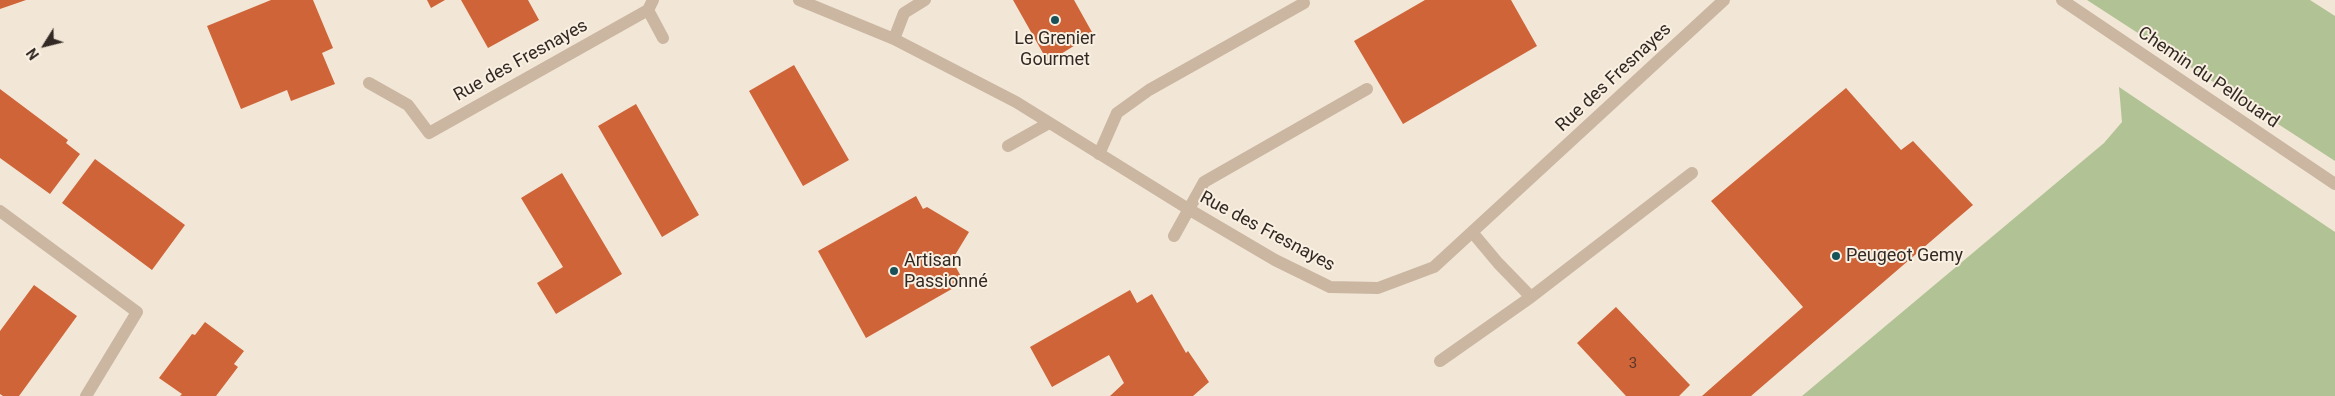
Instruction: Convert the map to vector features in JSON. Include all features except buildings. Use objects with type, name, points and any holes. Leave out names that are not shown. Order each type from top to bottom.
[{"type":"street","name":"Rue des Fresnayes","points":[[799,0],[894,39],[1016,102],[1190,210],[1275,260],[1330,287],[1378,288],[1434,267],[1724,0]]},
{"type":"street","points":[[894,39],[904,13],[925,0]]},
{"type":"street","name":"Chemin du Pellouard","points":[[2062,0],[2335,184]]},
{"type":"street","points":[[1099,154],[1117,113],[1149,90],[1304,3]]},
{"type":"street","name":"Rue des Fresnayes","points":[[369,83],[408,105],[429,133],[650,5]]},
{"type":"street","points":[[650,5],[663,38]]},
{"type":"street","points":[[1174,236],[1204,182],[1367,89]]},
{"type":"street","points":[[1008,146],[1049,123]]},
{"type":"street","points":[[1440,361],[1531,297],[1692,174]]},
{"type":"street","points":[[0,211],[137,312],[86,396]]},
{"type":"street","points":[[1472,232],[1531,297]]},
{"type":"green space","points":[[2087,0],[2310,0],[2335,16],[2335,161]]},
{"type":"green space","points":[[2119,87],[2335,232],[2335,396],[1802,396],[2104,143],[2122,122]]},
{"type":"place","name":"Le Grenier Gourmet","points":[[1055,20]]},
{"type":"place","name":"Peugeot Gemy","points":[[1836,256]]},
{"type":"place","name":"Artisan Passionné","points":[[894,271]]}]
